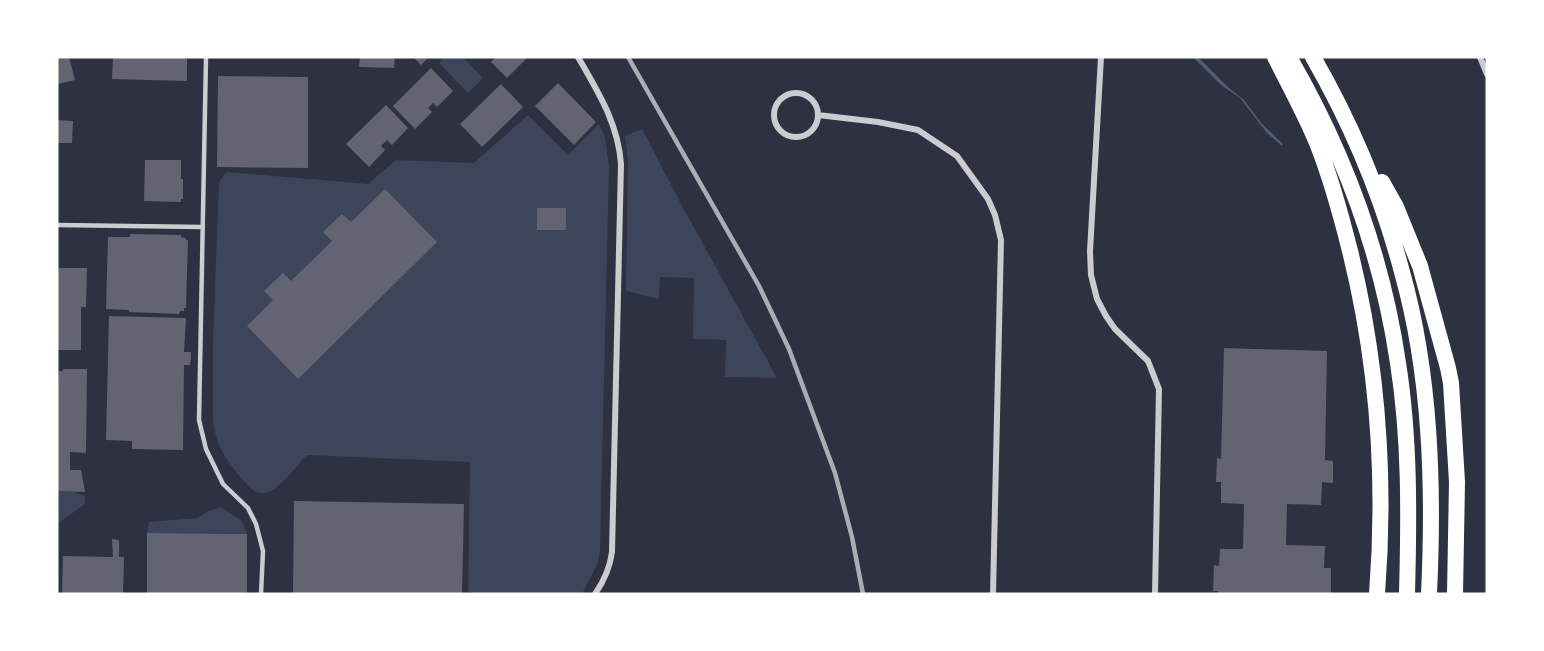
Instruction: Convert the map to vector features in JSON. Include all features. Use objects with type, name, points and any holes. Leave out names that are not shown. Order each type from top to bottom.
[{"type":"highway","points":[[1275,57],[1317,144],[1339,206],[1360,293],[1371,358],[1379,448],[1381,531],[1377,594]]},
{"type":"highway","points":[[1288,57],[1326,126],[1352,186],[1372,246],[1387,304],[1398,363],[1405,427],[1409,529],[1407,594]]},
{"type":"highway","points":[[1313,57],[1396,207],[1420,266],[1448,368],[1451,383],[1457,482],[1455,594]]},
{"type":"highway","points":[[1350,126],[1382,207],[1403,273],[1412,314],[1423,382],[1429,448],[1431,515],[1429,594]]},
{"type":"street","points":[[578,57],[613,124],[619,144],[621,164],[612,552],[604,580],[595,594]]},
{"type":"street","points":[[1101,57],[1090,251],[1091,275],[1097,299],[1106,316],[1115,329],[1148,361],[1159,389],[1155,594]]},
{"type":"street","points":[[1480,57],[1487,74]]},
{"type":"street","points":[[792,93],[800,93],[813,101],[818,115],[813,128],[802,136],[795,137],[782,132],[774,121],[775,107],[779,100],[792,93]]},
{"type":"street","points":[[818,115],[878,122],[918,130],[957,156],[988,199],[995,215],[1001,240],[993,594]]},
{"type":"lane","points":[[206,57],[199,420],[206,449],[223,484],[248,508],[256,524],[263,551],[261,594]]},
{"type":"lane","points":[[57,225],[203,227]]},
{"type":"shaded area","points":[[445,57],[463,57],[483,78],[468,93],[439,63]]},
{"type":"shaded area","points":[[1193,57],[1198,57],[1244,100],[1262,124],[1283,144],[1282,146],[1267,133],[1240,98],[1221,85]]},
{"type":"shaded area","points":[[528,115],[568,155],[599,124],[605,137],[609,166],[600,550],[597,565],[582,594],[468,594],[470,462],[308,455],[278,487],[259,493],[243,480],[222,452],[213,420],[213,342],[219,182],[226,172],[368,184],[396,160],[474,163]]},
{"type":"shaded area","points":[[642,129],[777,378],[725,377],[726,340],[693,339],[694,278],[660,277],[659,299],[626,291],[628,162],[625,136]]},
{"type":"shaded area","points":[[57,491],[73,492],[85,496],[85,504],[57,524]]},
{"type":"shaded area","points":[[221,507],[242,521],[247,534],[147,533],[149,522],[197,518]]},
{"type":"building","points":[[69,57],[75,80],[57,84],[57,59]]},
{"type":"building","points":[[113,57],[187,57],[187,81],[112,79]]},
{"type":"building","points":[[360,57],[395,57],[394,68],[359,67]]},
{"type":"building","points":[[413,57],[429,57],[421,65]]},
{"type":"building","points":[[496,57],[528,57],[507,78],[491,62]]},
{"type":"building","points":[[431,68],[453,91],[437,107],[433,103],[428,108],[432,112],[415,129],[393,106]]},
{"type":"building","points":[[218,76],[308,77],[308,168],[217,167]]},
{"type":"building","points":[[558,83],[596,122],[574,145],[535,106]]},
{"type":"building","points":[[501,84],[523,107],[482,147],[460,124]]},
{"type":"building","points":[[386,105],[408,128],[392,145],[387,140],[381,146],[385,150],[369,167],[346,144]]},
{"type":"building","points":[[57,120],[73,121],[72,143],[57,143]]},
{"type":"building","points":[[145,160],[181,160],[183,199],[181,202],[144,201]]},
{"type":"building","points":[[385,189],[437,242],[298,379],[247,326],[273,300],[264,291],[283,273],[291,281],[332,241],[323,232],[342,214],[351,222]]},
{"type":"building","points":[[537,208],[566,208],[566,230],[537,230]]},
{"type":"building","points":[[130,234],[181,235],[188,240],[186,308],[184,311],[180,311],[179,314],[106,309],[108,237],[130,237]]},
{"type":"building","points":[[57,268],[87,268],[86,307],[81,307],[81,350],[57,350]]},
{"type":"building","points":[[109,316],[186,318],[184,352],[191,352],[191,358],[190,365],[184,365],[183,450],[132,449],[132,441],[106,440]]},
{"type":"building","points":[[1224,348],[1327,351],[1325,460],[1333,461],[1333,483],[1322,482],[1321,505],[1287,504],[1286,545],[1325,546],[1324,568],[1331,568],[1331,593],[1218,594],[1218,591],[1213,591],[1214,565],[1219,566],[1220,549],[1243,549],[1244,504],[1221,503],[1221,482],[1216,482],[1217,458],[1221,459]]},
{"type":"building","points":[[87,369],[86,453],[70,452],[70,470],[81,470],[85,492],[57,491],[57,381],[59,371]]},
{"type":"building","points":[[294,501],[464,504],[462,594],[293,594]]},
{"type":"building","points":[[147,533],[247,534],[247,594],[147,594]]},
{"type":"building","points":[[112,539],[119,540],[119,557],[124,557],[123,594],[62,594],[63,556],[113,557]]},
{"type":"railway","points":[[628,57],[759,286],[789,349],[835,473],[852,537],[863,594]]}]
